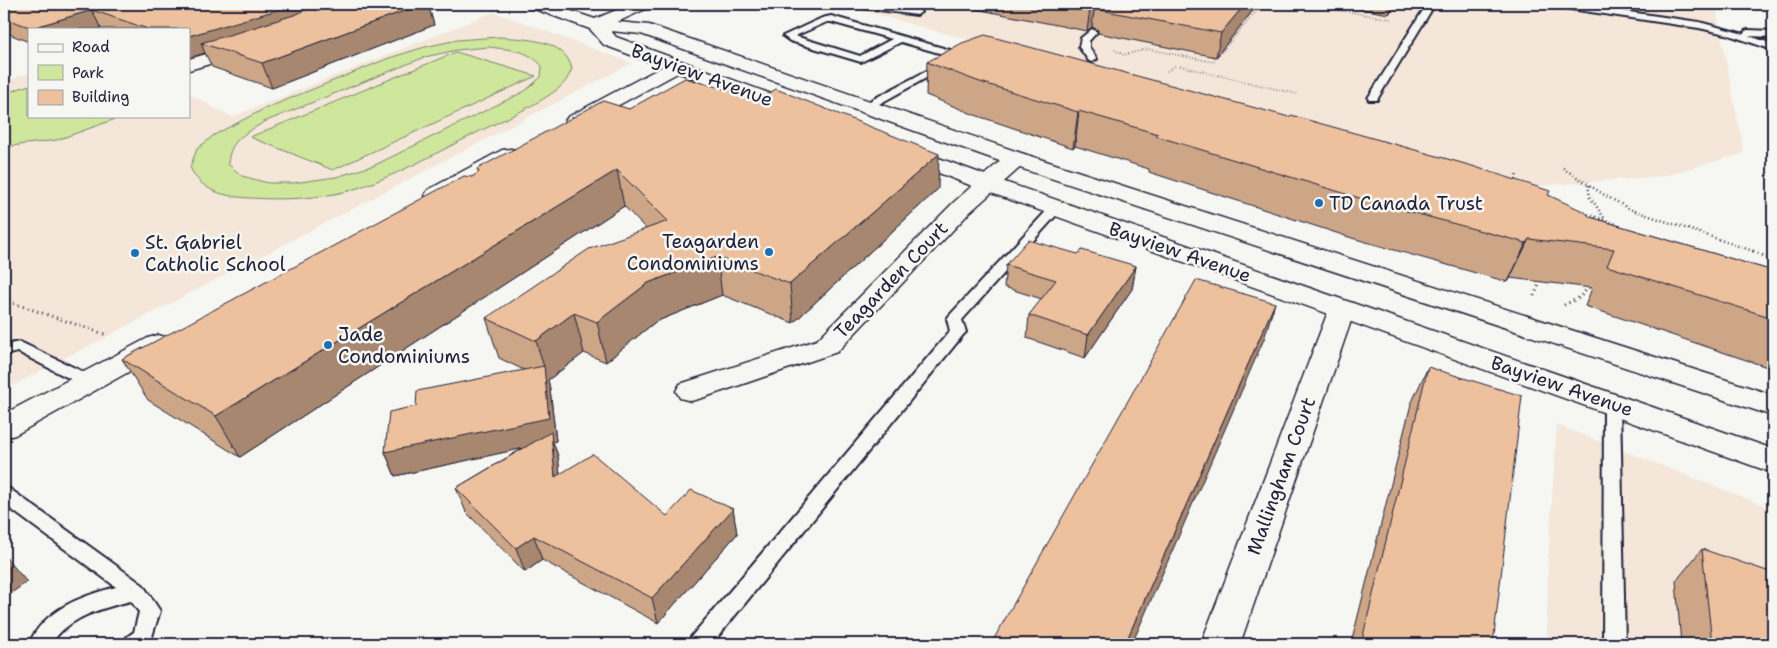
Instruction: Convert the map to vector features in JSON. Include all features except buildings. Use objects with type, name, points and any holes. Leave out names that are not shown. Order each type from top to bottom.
[{"type":"main road","name":"Bayview Avenue","points":[[535,4],[596,25],[643,29],[1016,159],[1773,406]]},
{"type":"main road","points":[[596,25],[644,4]]},
{"type":"main road","name":"Bayview Avenue","points":[[596,25],[610,41],[811,115]]},
{"type":"main road","points":[[190,65],[261,44]]},
{"type":"main road","points":[[558,130],[677,66],[700,63],[745,79],[816,89]]},
{"type":"main road","points":[[413,207],[448,196],[533,143]]},
{"type":"main road","name":"Bayview Avenue","points":[[885,144],[988,184],[1773,461]]},
{"type":"main road","name":"Teagarden Court","points":[[691,391],[827,346],[988,184],[1016,159]]},
{"type":"main road","name":"Mallingham Court","points":[[1220,644],[1342,309]]},
{"type":"main road","points":[[4,427],[176,334]]},
{"type":"lane","points":[[856,4],[917,12]]},
{"type":"lane","points":[[1373,98],[1430,4]]},
{"type":"lane","points":[[1557,4],[1699,25],[1729,32],[1773,47]]},
{"type":"lane","points":[[866,107],[965,57],[899,38],[831,19],[788,36],[802,42],[861,59],[899,38]]},
{"type":"lane","points":[[1092,32],[1084,40],[1084,47],[1092,58]]},
{"type":"lane","points":[[1729,32],[1773,34]]},
{"type":"lane","points":[[699,644],[958,332],[954,319],[1056,208]]},
{"type":"lane","points":[[4,350],[20,347],[88,382]]},
{"type":"lane","points":[[1612,404],[1614,644]]},
{"type":"lane","points":[[4,494],[136,591],[150,611],[143,637],[135,644]]},
{"type":"lane","points":[[40,644],[45,633],[76,610],[103,599],[136,591]]},
{"type":"path","points":[[1111,48],[1124,55],[1148,49],[1213,62],[1262,4]]},
{"type":"path","points":[[1301,4],[1392,20],[1394,15]]},
{"type":"path","points":[[1167,71],[1176,65],[1297,94]]},
{"type":"path","points":[[1563,168],[1588,185],[1632,210],[1753,250],[1773,260]]},
{"type":"path","points":[[1517,172],[1515,186],[1522,189]]},
{"type":"path","points":[[1588,185],[1590,197],[1606,220]]},
{"type":"path","points":[[1579,211],[1617,224],[1614,231]]},
{"type":"path","points":[[1556,308],[1575,302],[1588,291],[1592,282]]},
{"type":"path","points":[[4,300],[114,337]]},
{"type":"shaded area","points":[[837,4],[1715,4],[1744,153],[1664,176],[1538,186],[1504,185]]},
{"type":"shaded area","name":"St. Gabriel Catholic School","points":[[494,12],[632,63],[4,390],[4,82],[28,73],[28,118],[190,118],[190,95],[232,117]]},
{"type":"shaded area","points":[[1557,425],[1773,509],[1773,644],[1547,644],[1548,561]]},
{"type":"green space","points":[[498,37],[542,42],[561,51],[568,59],[572,69],[565,82],[558,89],[536,103],[397,172],[348,191],[324,196],[287,199],[231,196],[207,187],[194,175],[190,167],[197,149],[214,135],[264,109],[389,58],[457,40]],"holes":[[[489,47],[518,51],[530,56],[542,66],[541,77],[525,91],[375,165],[336,177],[293,183],[268,183],[242,176],[228,164],[229,156],[235,143],[264,122],[425,57],[457,50]]]},
{"type":"green space","points":[[456,52],[536,76],[333,170],[250,137]]},
{"type":"green space","points":[[28,85],[28,118],[118,118],[57,140],[4,147],[4,94]]},
{"type":"place","name":"TD Canada Trust","points":[[1319,203]]},
{"type":"place","name":"Teagarden Condominiums","points":[[769,252]]},
{"type":"place","name":"St. Gabriel Catholic School","points":[[135,253]]},
{"type":"place","name":"Jade Condominiums","points":[[328,345]]}]
